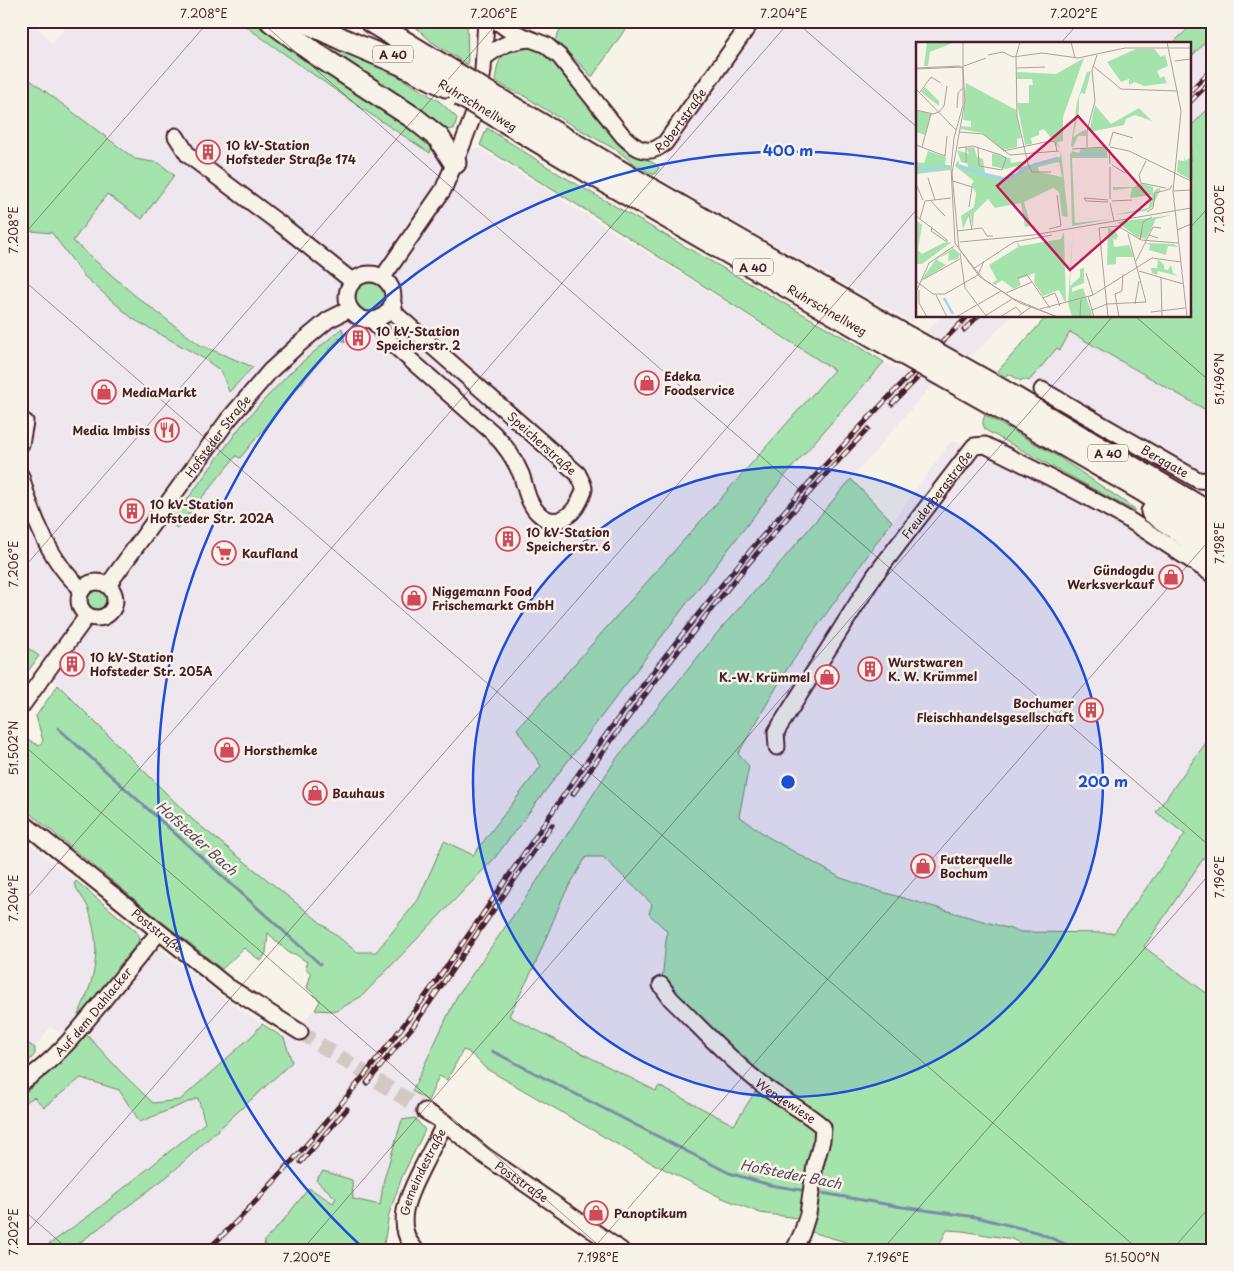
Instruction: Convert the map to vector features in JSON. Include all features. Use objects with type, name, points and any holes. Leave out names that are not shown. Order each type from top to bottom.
[{"type":"highway","points":[[271,21],[316,54],[414,118],[439,138],[455,162]]},
{"type":"highway","points":[[304,21],[344,40],[457,86]]},
{"type":"highway","name":"Ruhrschnellweg","points":[[340,21],[498,108],[617,188],[1213,515]]},
{"type":"highway","name":"Ruhrschnellweg","points":[[370,21],[457,86]]},
{"type":"highway","points":[[397,21],[449,60],[457,86]]},
{"type":"highway","name":"Ruhrschnellweg","points":[[998,398],[1040,432],[1213,534]]},
{"type":"highway","points":[[1040,432],[1213,555]]},
{"type":"street","points":[[383,277],[443,190],[455,162],[475,111],[482,78],[486,21]]},
{"type":"street","name":"Robertstraße","points":[[496,21],[510,31],[546,45],[560,57],[623,136],[633,145],[647,150],[656,149],[665,143],[752,21]]},
{"type":"street","points":[[484,58],[494,50],[510,42],[530,39]]},
{"type":"street","points":[[176,136],[188,155],[283,226],[352,281]]},
{"type":"street","points":[[370,273],[383,277],[392,288],[393,295],[392,303],[386,314],[381,318],[373,320],[355,315],[350,310],[346,295],[352,281],[363,274],[370,273]]},
{"type":"street","name":"Speicherstraße","points":[[373,320],[388,340],[493,433],[504,445],[514,459],[531,506],[539,514],[552,520],[566,518],[571,514],[578,505],[584,490],[578,474],[400,318],[395,312],[392,303]]},
{"type":"street","name":"Hofsteder Straße","points":[[108,585],[228,420],[270,371],[328,320],[350,310]]},
{"type":"street","points":[[457,401],[474,382]]},
{"type":"street","name":"Berggate","points":[[1042,390],[1198,480],[1213,481]]},
{"type":"street","points":[[21,420],[26,422],[21,444]]},
{"type":"street","name":"Freudenbergstraße","points":[[777,747],[776,732],[875,575],[974,446],[985,445],[1054,479],[1127,519],[1213,575]]},
{"type":"street","points":[[21,476],[31,509],[54,557],[64,572],[82,589]]},
{"type":"street","points":[[95,582],[108,585],[116,599],[111,613],[98,619],[87,616],[79,604],[82,589],[95,582]]},
{"type":"street","points":[[21,707],[87,616]]},
{"type":"street","name":"Poststraße","points":[[21,821],[227,986],[300,1032]]},
{"type":"street","name":"Auf dem Dahlacker","points":[[21,1083],[42,1068],[65,1047],[159,932]]},
{"type":"street","name":"Wengewiese","points":[[660,985],[671,999],[748,1074],[823,1127],[809,1207],[802,1233],[794,1250]]},
{"type":"street","name":"Poststraße","points":[[425,1111],[621,1250]]},
{"type":"street","name":"Gemeindestraße","points":[[416,1250],[411,1245],[406,1233],[404,1216],[407,1200],[444,1123]]},
{"type":"shaded area","points":[[21,21],[33,21],[52,44],[71,21],[236,21],[355,104],[430,153],[479,148],[834,370],[517,729],[542,766],[472,855],[444,841],[418,900],[376,952],[357,952],[193,820],[58,685],[39,656],[21,643],[21,230],[52,233],[84,276],[133,319],[203,358],[221,372],[228,392],[252,367],[200,345],[133,294],[73,241],[107,194],[159,163],[136,159],[21,73]]},
{"type":"shaded area","points":[[764,21],[1196,21],[1174,42],[916,42],[916,316],[911,322],[654,175]]},
{"type":"shaded area","points":[[1213,34],[1213,104],[1192,125],[1192,56]]},
{"type":"shaded area","points":[[939,318],[1009,318],[983,345],[929,388],[780,563],[722,627],[616,759],[533,887],[457,996],[412,1091],[428,1101],[417,1121],[414,1118],[384,1179],[381,1205],[272,1250],[70,1250],[169,1175],[292,1062],[284,1038],[287,1035],[293,1039],[308,1026],[302,1022],[315,1010],[336,1011],[362,996],[494,859],[784,477],[884,362],[902,372],[928,330]]},
{"type":"shaded area","points":[[1070,331],[1213,414],[1213,494],[1029,385],[1031,382],[1029,381],[1057,348],[1060,349]]},
{"type":"shaded area","points":[[951,441],[982,449],[1146,535],[1213,582],[1213,733],[1156,812],[1185,834],[1114,933],[1021,932],[879,891],[841,878],[768,837],[739,816],[749,766],[737,754],[787,669]]},
{"type":"shaded area","points":[[21,837],[222,997],[262,1024],[254,1034],[180,1100],[153,1103],[73,1023],[64,1035],[50,1027],[35,1048],[21,1039]]},
{"type":"shaded area","points":[[1213,844],[1213,998],[1144,947]]},
{"type":"shaded area","points":[[586,857],[602,857],[652,904],[649,914],[667,931],[662,981],[763,1081],[734,1125],[659,1087],[656,1092],[509,1016],[534,967],[563,897]]},
{"type":"shaded area","points":[[81,1078],[119,1090],[140,1122],[198,1098],[205,1123],[90,1215],[41,1250],[21,1250],[21,1105],[34,1097],[44,1107]]},
{"type":"green space","points":[[238,21],[254,21],[291,49],[433,143],[430,153],[355,104]]},
{"type":"green space","points":[[409,21],[467,21],[468,65],[432,42]]},
{"type":"green space","points":[[564,21],[631,21],[592,77],[555,40]]},
{"type":"green space","points":[[1196,21],[1213,21],[1213,34],[1192,56],[1192,42],[1174,42]]},
{"type":"green space","points":[[300,31],[384,68],[439,101],[457,118],[454,129],[445,130]]},
{"type":"green space","points":[[529,48],[540,51],[557,64],[635,154],[657,165],[659,168],[654,175],[633,163],[618,151],[521,94],[495,81],[498,65],[503,56],[512,51]]},
{"type":"green space","points":[[21,73],[135,159],[159,163],[174,175],[142,219],[107,194],[73,241],[133,294],[200,345],[253,367],[229,392],[221,371],[203,358],[133,319],[84,276],[52,233],[21,230]]},
{"type":"green space","points":[[1213,104],[1213,414],[1070,332],[1060,350],[1057,348],[1029,381],[1023,379],[1021,381],[1009,374],[1006,377],[997,372],[1045,318],[1192,318],[1192,125]]},
{"type":"green space","points":[[487,128],[559,174],[884,362],[784,477],[494,859],[362,996],[336,1011],[315,1010],[320,1001],[307,988],[311,974],[305,967],[307,962],[295,954],[290,954],[268,933],[266,953],[261,961],[244,948],[222,969],[21,806],[21,735],[39,746],[43,741],[36,716],[58,685],[193,820],[357,952],[376,952],[418,900],[444,841],[473,855],[541,766],[517,729],[834,370],[597,217],[480,145]]},
{"type":"green space","points":[[370,283],[376,284],[384,292],[384,304],[376,312],[370,313],[364,312],[356,304],[355,298],[356,292],[364,284]]},
{"type":"green space","points":[[342,328],[345,342],[339,338],[240,458],[236,456],[177,528],[170,523],[241,426],[262,402],[293,370]]},
{"type":"green space","points":[[985,415],[1057,456],[1135,509],[1134,511],[987,431],[983,424]]},
{"type":"green space","points":[[851,479],[892,521],[787,669],[738,754],[749,766],[739,816],[768,837],[841,878],[879,891],[1021,932],[1114,933],[1185,834],[1156,812],[1213,733],[1213,844],[1144,947],[1213,998],[1213,1250],[1032,1250],[1012,1239],[947,1230],[937,1250],[873,1250],[808,1231],[812,1220],[760,1213],[720,1197],[634,1154],[485,1068],[469,1052],[463,1050],[447,1080],[439,1076],[428,1101],[412,1091],[457,996],[533,887],[616,759],[722,627],[780,563]],"holes":[[[586,857],[603,857],[652,904],[649,914],[667,931],[662,981],[762,1081],[734,1125],[659,1086],[656,1091],[509,1016],[534,967],[563,897]]]},
{"type":"green space","points":[[97,591],[103,594],[106,600],[103,606],[97,609],[91,606],[88,600],[91,594]]},
{"type":"green space","points":[[21,643],[39,656],[21,681]]},
{"type":"green space","points":[[76,881],[136,931],[139,938],[138,942],[80,1017],[78,1015],[88,992],[94,970],[96,947],[89,911],[74,884]]},
{"type":"green space","points":[[262,1024],[284,1038],[292,1062],[169,1175],[70,1250],[41,1250],[90,1215],[205,1123],[198,1098],[140,1122],[119,1090],[81,1078],[44,1107],[34,1097],[21,1105],[21,1094],[29,1090],[85,1033],[153,1103],[180,1100],[254,1034]]},
{"type":"green space","points":[[21,1039],[35,1048],[35,1054],[21,1071]]},
{"type":"green space","points":[[415,1118],[425,1130],[402,1177],[389,1214],[383,1250],[263,1250],[265,1247],[264,1241],[309,1188],[333,1203],[336,1198],[316,1180],[323,1171],[352,1180],[353,1199],[380,1205],[384,1179],[402,1120]]},
{"type":"waterway","name":"Hofsteder Bach","points":[[58,728],[320,964]]},
{"type":"waterway","name":"Hofsteder Bach","points":[[492,1051],[729,1173],[770,1185],[807,1191]]},
{"type":"waterway","name":"Hofsteder Bach","points":[[816,1192],[902,1207],[976,1217],[1040,1233],[1079,1250]]},
{"type":"tunnel","points":[[300,1032],[425,1111]]},
{"type":"railway","points":[[1192,89],[1213,68]]},
{"type":"railway","points":[[1192,100],[1213,79]]},
{"type":"railway","points":[[207,1250],[283,1172],[340,1105],[420,1004],[600,743],[665,656],[711,599],[803,489],[896,389],[966,318]]},
{"type":"railway","points":[[964,330],[976,318]]},
{"type":"railway","points":[[892,404],[943,352]]},
{"type":"railway","points":[[573,794],[677,652],[751,560],[868,429]]},
{"type":"railway","points":[[367,1083],[414,1025],[552,825]]},
{"type":"railway","points":[[301,1162],[347,1109]]},
{"type":"place","name":"10 kV-Station Hofsteder Straße 174","points":[[208,152]]},
{"type":"place","name":"10 kV-Station Speicherstr. 2","points":[[358,338]]},
{"type":"place","name":"Edeka Foodservice","points":[[647,383]]},
{"type":"place","name":"MediaMarkt","points":[[104,392]]},
{"type":"place","name":"Media Imbiss","points":[[167,430]]},
{"type":"place","name":"10 kV-Station Hofsteder Str. 202A","points":[[132,511]]},
{"type":"place","name":"10 kV-Station Speicherstr. 6","points":[[508,539]]},
{"type":"place","name":"Kaufland","points":[[224,553]]},
{"type":"place","name":"Gündogdu Werksverkauf","points":[[1171,577]]},
{"type":"place","name":"Niggemann Food Frischemarkt GmbH","points":[[414,598]]},
{"type":"place","name":"10 kV-Station Hofsteder Str. 205A","points":[[72,664]]},
{"type":"place","name":"Wurstwaren K. W. Krümmel","points":[[870,669]]},
{"type":"place","name":"K.-W. Krümmel","points":[[827,677]]},
{"type":"place","name":"Bochumer Fleischhandelsgesellschaft","points":[[1091,710]]},
{"type":"place","name":"Horsthemke","points":[[227,750]]},
{"type":"place","name":"Bauhaus","points":[[315,793]]},
{"type":"place","name":"Futterquelle Bochum","points":[[923,866]]},
{"type":"place","name":"Panoptikum","points":[[596,1213]]}]
